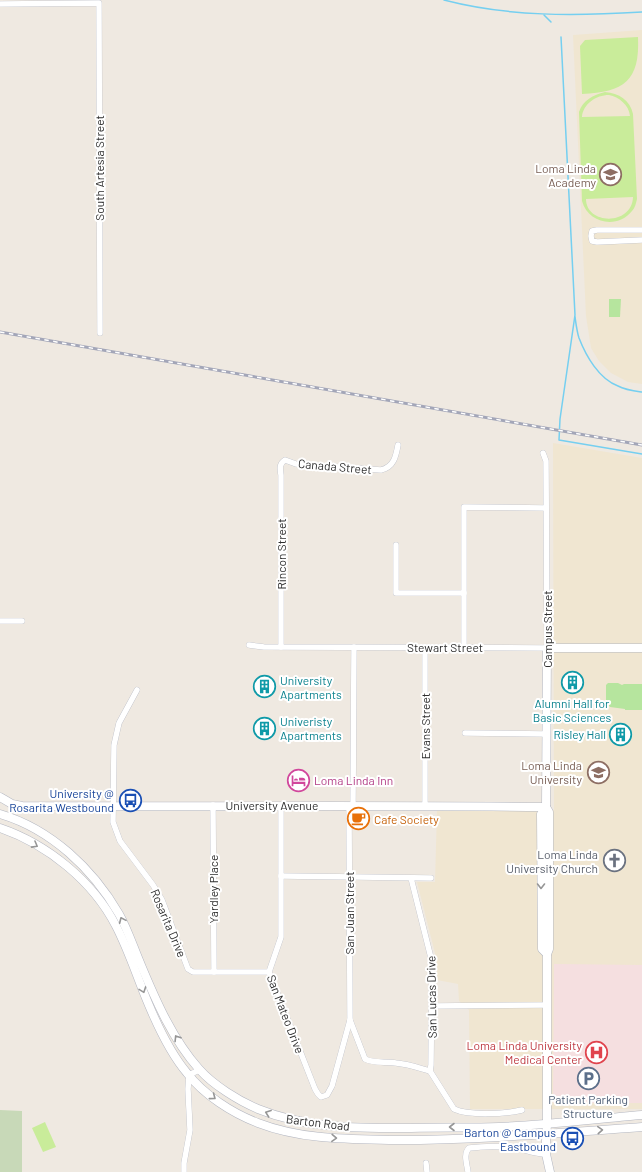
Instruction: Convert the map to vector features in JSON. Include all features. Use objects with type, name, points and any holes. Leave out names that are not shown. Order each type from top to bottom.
[{"type":"main road","name":"Stewart Street","points":[[547,648],[642,648]]},
{"type":"main road","name":"Campus Street","points":[[547,648],[546,806],[541,814],[542,949],[546,954],[547,1124]]},
{"type":"main road","name":"University Avenue","points":[[0,797],[12,804],[22,806],[546,806]]},
{"type":"main road","name":"Barton Road","points":[[0,814],[14,818],[52,839],[87,869],[120,915],[149,985],[173,1032],[199,1070],[230,1094],[256,1108],[285,1119],[322,1125],[347,1127],[498,1127],[642,1115]]},
{"type":"main road","name":"Barton Road","points":[[0,828],[13,832],[50,853],[83,882],[103,904],[115,924],[131,957],[148,1004],[168,1044],[188,1075],[227,1108],[257,1122],[288,1132],[324,1138],[355,1139],[454,1139],[642,1127]]},
{"type":"main road","points":[[547,1124],[546,1154],[550,1172]]},
{"type":"street","name":"South Artesia Street","points":[[0,4],[99,3],[100,333]]},
{"type":"street","points":[[642,230],[597,230],[592,231],[591,236],[592,241],[607,242],[612,240],[642,240]]},
{"type":"street","points":[[612,240],[610,236],[613,233],[642,234]]},
{"type":"street","name":"Canada Street","points":[[282,463],[285,460],[296,464],[381,470],[386,469],[393,462],[398,445]]},
{"type":"street","name":"Campus Street","points":[[543,453],[546,461],[547,648]]},
{"type":"street","name":"Rincon Street","points":[[281,647],[280,466],[282,463]]},
{"type":"street","points":[[464,647],[464,508],[546,508]]},
{"type":"street","points":[[396,545],[396,593],[464,593]]},
{"type":"street","points":[[0,621],[22,621]]},
{"type":"street","name":"Stewart Street","points":[[249,645],[281,647],[547,648]]},
{"type":"street","name":"San Juan Street","points":[[324,1096],[327,1095],[332,1086],[350,1020],[349,877],[354,647]]},
{"type":"street","name":"Evans Street","points":[[425,647],[425,805]]},
{"type":"street","points":[[113,806],[114,746],[119,723],[137,690]]},
{"type":"street","points":[[465,733],[546,734]]},
{"type":"street","name":"Yardley Place","points":[[213,805],[214,972]]},
{"type":"street","name":"San Mateo Drive","points":[[281,805],[281,937],[269,972],[315,1089],[321,1097],[324,1096]]},
{"type":"street","name":"Rosarita Drive","points":[[113,806],[113,822],[120,841],[153,885],[162,900],[188,969],[193,972],[269,972]]},
{"type":"street","points":[[281,876],[431,878]]},
{"type":"street","name":"San Lucas Drive","points":[[411,878],[432,962],[430,1071]]},
{"type":"street","points":[[432,1006],[547,1006]]},
{"type":"street","name":"San Juan Street","points":[[350,1020],[365,1059],[382,1063],[396,1063],[430,1071]]},
{"type":"street","points":[[184,1172],[184,1163],[190,1130],[188,1075],[199,1070]]},
{"type":"street","points":[[430,1071],[454,1109],[460,1112],[510,1113],[522,1110]]},
{"type":"street","points":[[468,1172],[465,1154],[469,1148],[508,1147],[518,1148],[535,1154],[546,1154]]},
{"type":"street","points":[[426,1163],[427,1172]]},
{"type":"shaded area","name":"Loma Linda Academy","points":[[642,30],[642,384],[628,382],[611,373],[599,361],[591,348],[586,316],[573,35]]},
{"type":"shaded area","name":"Loma Linda University","points":[[553,443],[642,458],[642,1109],[470,1109],[469,1010],[459,1001],[458,984],[437,980],[436,957],[417,882],[435,882],[437,810],[554,810]]},
{"type":"shaded area","name":"Loma Linda University Medical Center","points":[[554,964],[642,965],[642,1103],[553,1103]]},
{"type":"green space","points":[[638,37],[636,64],[632,74],[626,81],[619,87],[609,90],[597,93],[582,94],[580,46],[585,40]]},
{"type":"green space","points":[[605,92],[615,94],[623,98],[632,109],[633,114],[637,199],[634,208],[626,217],[612,222],[597,219],[590,215],[585,209],[582,201],[579,112],[586,101]],"holes":[[[604,95],[609,95],[623,102],[628,108],[630,116],[582,117],[585,108],[591,101]],[[633,197],[631,206],[625,213],[618,217],[609,219],[593,214],[588,208],[586,199]]]},
{"type":"green space","points":[[609,299],[621,299],[620,317],[609,317]]},
{"type":"green space","points":[[608,683],[618,683],[622,685],[642,684],[642,710],[625,710],[610,707],[606,702],[606,685]]},
{"type":"green space","points":[[0,1110],[22,1111],[22,1172],[0,1172]]},
{"type":"green space","points":[[45,1122],[56,1147],[43,1152],[32,1128]]},
{"type":"waterway","points":[[444,0],[493,10],[542,14],[642,12]]},
{"type":"waterway","points":[[544,15],[551,22]]},
{"type":"waterway","points":[[561,37],[575,315],[560,419],[559,440],[642,454]]},
{"type":"waterway","points":[[575,317],[579,338],[582,345],[589,359],[599,372],[611,383],[630,390],[642,392]]},
{"type":"railway","points":[[0,332],[642,445]]},
{"type":"place","name":"Loma Linda Academy","points":[[611,175]]},
{"type":"place","name":"Alumni Hall for Basic Sciences","points":[[572,682]]},
{"type":"place","name":"University Apartments","points":[[264,687]]},
{"type":"place","name":"Univeristy Apartments","points":[[264,728]]},
{"type":"place","name":"Risley Hall","points":[[621,734]]},
{"type":"place","name":"Loma Linda University","points":[[598,772]]},
{"type":"place","name":"Loma Linda Inn","points":[[298,780]]},
{"type":"place","name":"University @ Rosarita Westbound","points":[[130,800]]},
{"type":"place","name":"Cafe Society","points":[[359,819]]},
{"type":"place","name":"Loma Linda University Church","points":[[614,861]]},
{"type":"place","name":"Loma Linda University Medical Center","points":[[597,1052]]},
{"type":"place","name":"Patient Parking Structure","points":[[588,1078]]},
{"type":"place","name":"Barton @ Campus Eastbound","points":[[572,1139]]}]
